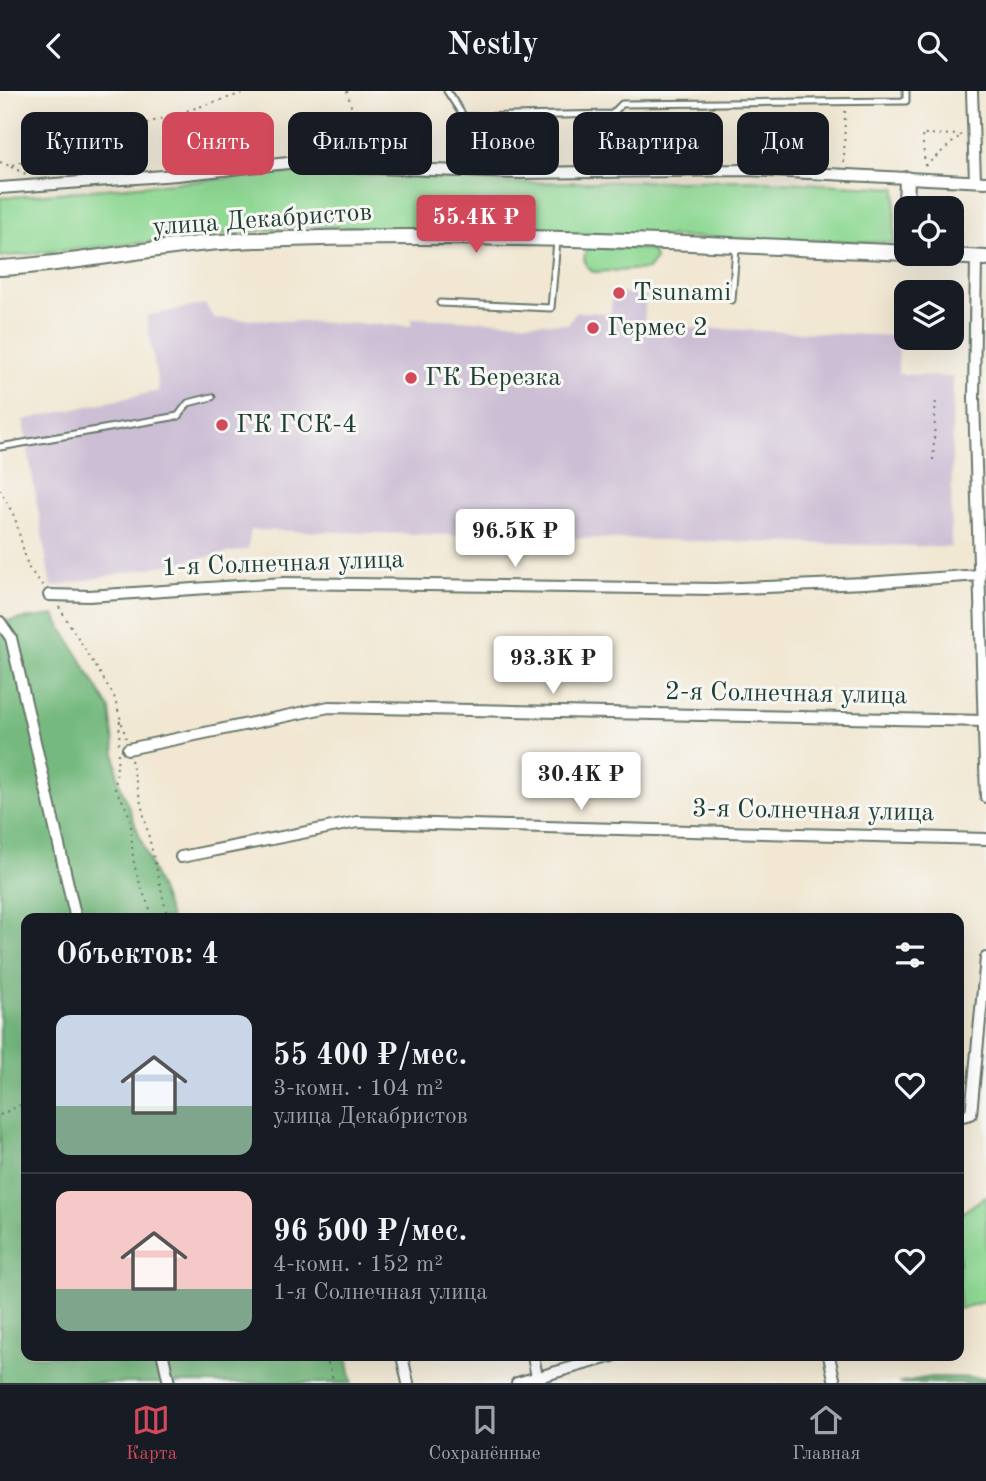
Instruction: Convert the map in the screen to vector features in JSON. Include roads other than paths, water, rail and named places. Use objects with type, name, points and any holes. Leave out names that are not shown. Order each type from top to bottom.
[{"type":"street","points":[[972,91],[981,181]]},
{"type":"street","name":"улица Декабристов","points":[[0,188],[177,175],[297,162],[519,173],[748,170],[981,181]]},
{"type":"street","points":[[907,179],[907,196]]},
{"type":"street","name":"улица Декабристов","points":[[0,268],[232,241],[385,237],[558,239],[894,252]]},
{"type":"street","points":[[981,257],[974,398],[984,593],[986,797]]},
{"type":"street","points":[[0,278],[46,264]]},
{"type":"street","name":"1-я Солнечная улица","points":[[49,595],[89,596],[284,583],[715,589],[981,575]]},
{"type":"street","points":[[0,622],[11,638],[75,913]]},
{"type":"street","name":"2-я Солнечная улица","points":[[128,749],[330,707],[985,721]]},
{"type":"street","name":"3-я Солнечная улица","points":[[181,857],[357,823],[986,839]]},
{"type":"street","points":[[964,1116],[971,1114],[986,958]]},
{"type":"street","points":[[164,1361],[169,1383]]},
{"type":"street","points":[[403,1361],[408,1383]]},
{"type":"street","points":[[534,1361],[537,1377]]},
{"type":"street","points":[[517,1383],[595,1361]]},
{"type":"street","points":[[830,1361],[835,1383]]},
{"type":"lane","points":[[447,91],[464,117],[612,114],[625,104],[906,101],[906,91]]},
{"type":"lane","points":[[440,303],[551,308],[558,239]]},
{"type":"lane","points":[[732,300],[736,246]]},
{"type":"lane","points":[[0,447],[178,416],[188,403],[212,397]]},
{"type":"place","name":"Tsunami","points":[[619,293]]},
{"type":"place","name":"Гермес 2","points":[[593,328]]},
{"type":"place","name":"ГК Березка","points":[[411,378]]},
{"type":"place","name":"ГК ГСК-4","points":[[222,425]]}]
